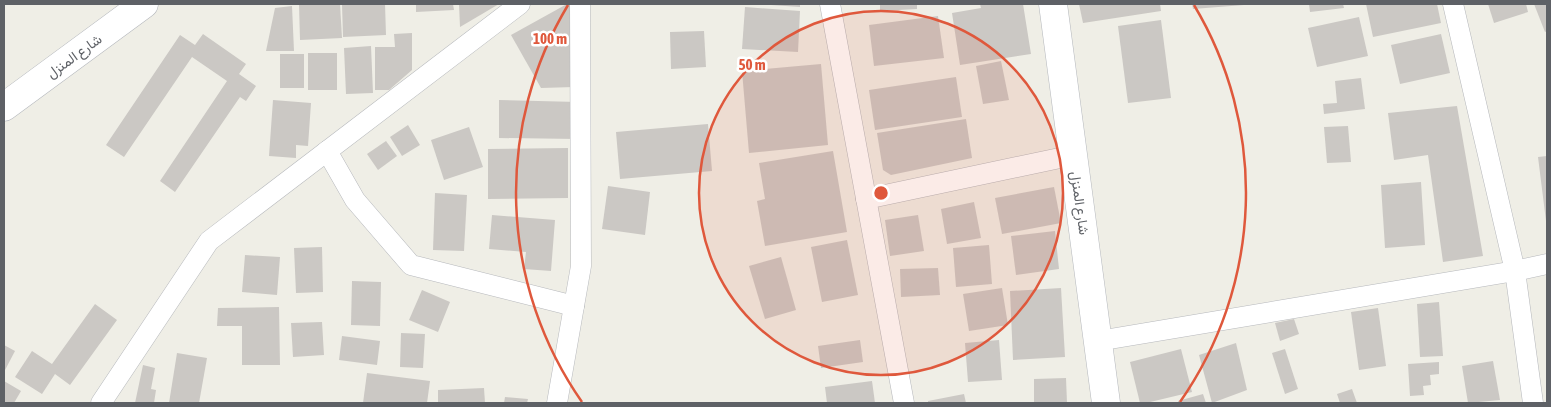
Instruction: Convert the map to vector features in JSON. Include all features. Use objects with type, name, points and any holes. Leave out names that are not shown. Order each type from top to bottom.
[{"type":"street","name":"شارع المنزل","points":[[4,108],[144,4]]},
{"type":"street","points":[[101,403],[209,241],[520,4]]},
{"type":"street","points":[[558,403],[581,266],[580,4]]},
{"type":"street","points":[[830,4],[904,403]]},
{"type":"street","name":"شارع المنزل","points":[[1053,4],[1106,403]]},
{"type":"street","points":[[1453,4],[1515,271],[1533,403]]},
{"type":"street","points":[[327,151],[355,200],[411,265],[574,306]]},
{"type":"street","points":[[866,199],[1074,155]]},
{"type":"street","points":[[1098,341],[1547,264]]},
{"type":"building","points":[[299,4],[340,4],[342,38],[300,40]]},
{"type":"building","points":[[342,4],[385,4],[386,35],[343,37]]},
{"type":"building","points":[[416,4],[453,4],[454,10],[416,12]]},
{"type":"building","points":[[459,4],[499,4],[460,27]]},
{"type":"building","points":[[570,4],[574,87],[541,88],[511,35]]},
{"type":"building","points":[[800,4],[800,7],[771,5]]},
{"type":"building","points":[[880,4],[917,4],[917,9],[880,11]]},
{"type":"building","points":[[980,4],[1023,4],[1031,54],[960,65],[952,13],[981,8]]},
{"type":"building","points":[[1079,4],[1160,4],[1161,11],[1083,23]]},
{"type":"building","points":[[1192,4],[1244,4],[1244,5],[1193,9]]},
{"type":"building","points":[[1309,4],[1343,4],[1344,8],[1310,12]]},
{"type":"building","points":[[1366,4],[1437,4],[1441,23],[1373,37]]},
{"type":"building","points":[[1488,4],[1526,4],[1528,12],[1494,23]]},
{"type":"building","points":[[1534,4],[1547,4],[1547,31],[1545,32]]},
{"type":"building","points":[[292,6],[294,51],[266,51],[275,8]]},
{"type":"building","points":[[745,7],[800,11],[798,52],[742,49]]},
{"type":"building","points":[[938,16],[944,58],[874,66],[869,25]]},
{"type":"building","points":[[1359,17],[1368,56],[1317,67],[1308,28]]},
{"type":"building","points":[[1161,20],[1171,98],[1128,103],[1118,26]]},
{"type":"building","points":[[704,31],[706,67],[671,69],[670,32]]},
{"type":"building","points":[[412,33],[412,70],[389,90],[375,90],[375,47],[395,47],[394,34]]},
{"type":"building","points":[[203,34],[246,64],[239,74],[256,86],[246,101],[240,97],[175,192],[160,181],[227,81],[192,57],[124,157],[106,145],[180,35],[195,45]]},
{"type":"building","points":[[1441,34],[1450,73],[1400,84],[1391,45]]},
{"type":"building","points":[[371,46],[373,93],[346,94],[344,48]]},
{"type":"building","points":[[308,53],[337,53],[337,90],[308,90]]},
{"type":"building","points":[[280,54],[304,54],[304,88],[280,88]]},
{"type":"building","points":[[1001,61],[1009,100],[983,104],[976,66]]},
{"type":"building","points":[[821,64],[828,145],[749,153],[742,71]]},
{"type":"building","points":[[956,77],[962,117],[875,130],[869,90]]},
{"type":"building","points":[[1361,78],[1365,109],[1324,114],[1323,104],[1337,103],[1335,81]]},
{"type":"building","points":[[273,100],[311,103],[308,146],[296,145],[296,158],[269,156]]},
{"type":"building","points":[[499,100],[578,102],[577,139],[499,138]]},
{"type":"building","points":[[1457,106],[1483,256],[1443,262],[1428,155],[1394,160],[1388,113]]},
{"type":"building","points":[[966,119],[972,158],[891,175],[883,170],[877,133]]},
{"type":"building","points":[[708,124],[712,171],[620,179],[616,132]]},
{"type":"building","points":[[408,125],[420,145],[402,156],[390,137]]},
{"type":"building","points":[[1348,126],[1351,162],[1327,163],[1324,127]]},
{"type":"building","points":[[469,127],[483,167],[444,180],[431,140]]},
{"type":"building","points":[[386,141],[397,156],[378,170],[367,154]]},
{"type":"building","points":[[568,148],[568,198],[488,199],[488,149]]},
{"type":"building","points":[[833,151],[847,232],[765,246],[757,201],[765,199],[759,163]]},
{"type":"building","points":[[1547,156],[1547,221],[1546,221],[1538,157]]},
{"type":"building","points":[[1421,182],[1425,245],[1385,248],[1381,185]]},
{"type":"building","points":[[608,186],[650,192],[645,235],[602,229]]},
{"type":"building","points":[[1054,187],[1061,223],[1002,234],[995,198]]},
{"type":"building","points":[[435,193],[467,195],[464,251],[433,250]]},
{"type":"building","points":[[974,202],[981,238],[947,244],[941,209]]},
{"type":"building","points":[[492,215],[555,220],[551,271],[524,269],[526,252],[489,249]]},
{"type":"building","points":[[918,215],[924,251],[890,256],[885,220]]},
{"type":"building","points":[[1055,231],[1059,269],[1016,275],[1011,236]]},
{"type":"building","points":[[847,240],[858,295],[822,302],[811,247]]},
{"type":"building","points":[[989,245],[992,284],[956,287],[953,248]]},
{"type":"building","points":[[322,247],[323,292],[296,293],[294,248]]},
{"type":"building","points":[[245,255],[280,257],[277,295],[242,292]]},
{"type":"building","points":[[781,257],[796,310],[765,319],[749,266]]},
{"type":"building","points":[[938,268],[940,295],[901,297],[900,269]]},
{"type":"building","points":[[352,281],[381,282],[380,326],[351,325]]},
{"type":"building","points":[[1002,288],[1008,325],[969,331],[963,294]]},
{"type":"building","points":[[1061,288],[1065,357],[1013,360],[1010,291]]},
{"type":"building","points":[[422,290],[450,302],[438,332],[409,320]]},
{"type":"building","points":[[1439,302],[1443,356],[1420,357],[1417,304]]},
{"type":"building","points":[[95,304],[117,320],[70,385],[55,374],[42,394],[15,377],[32,351],[52,364]]},
{"type":"building","points":[[279,307],[280,365],[242,365],[242,326],[217,326],[218,308]]},
{"type":"building","points":[[1378,308],[1386,366],[1359,370],[1351,312]]},
{"type":"building","points":[[1294,319],[1299,334],[1280,341],[1275,323]]},
{"type":"building","points":[[322,322],[324,355],[293,357],[291,323]]},
{"type":"building","points":[[401,333],[425,334],[423,368],[400,367]]},
{"type":"building","points":[[342,336],[380,341],[377,365],[339,360]]},
{"type":"building","points":[[860,340],[863,362],[821,368],[818,346]]},
{"type":"building","points":[[999,340],[1002,380],[968,382],[965,343]]},
{"type":"building","points":[[1236,343],[1247,390],[1212,403],[1199,355]]},
{"type":"building","points":[[4,345],[15,351],[4,372]]},
{"type":"building","points":[[1181,349],[1192,392],[1140,403],[1130,362]]},
{"type":"building","points":[[1285,349],[1298,389],[1285,394],[1272,353]]},
{"type":"building","points":[[177,353],[207,358],[199,403],[169,403]]},
{"type":"building","points":[[1493,361],[1500,400],[1468,403],[1462,366]]},
{"type":"building","points":[[1439,362],[1439,374],[1430,375],[1431,385],[1423,386],[1424,395],[1410,396],[1408,364]]},
{"type":"building","points":[[143,365],[155,368],[151,389],[156,390],[154,403],[135,403]]},
{"type":"building","points":[[367,373],[430,381],[427,403],[363,403]]},
{"type":"building","points":[[1066,378],[1067,403],[1034,403],[1034,379]]},
{"type":"building","points":[[4,381],[21,391],[14,403],[4,403]]},
{"type":"building","points":[[872,381],[875,403],[827,403],[825,387]]},
{"type":"building","points":[[484,388],[485,403],[438,403],[438,390]]},
{"type":"building","points":[[1352,389],[1357,403],[1340,403],[1337,394]]},
{"type":"building","points":[[964,394],[966,403],[928,403],[928,401]]},
{"type":"building","points":[[1203,394],[1206,403],[1178,403],[1178,401]]},
{"type":"building","points":[[505,397],[528,399],[527,403],[504,403]]}]
